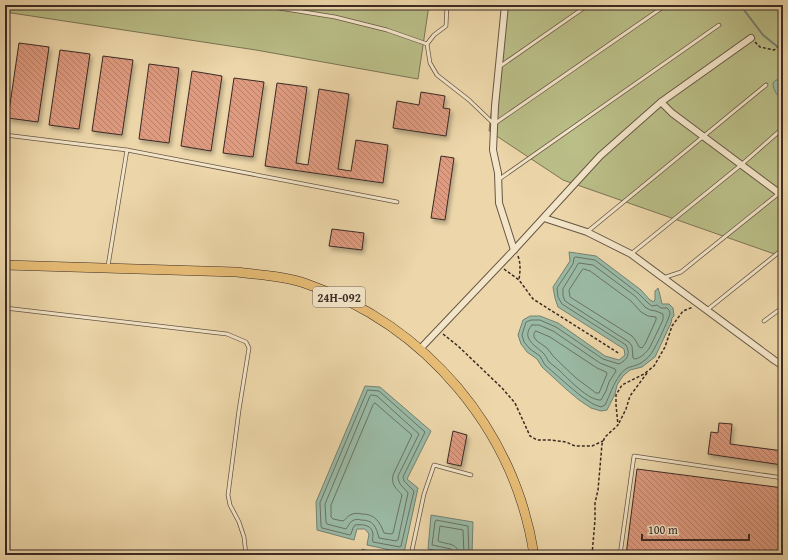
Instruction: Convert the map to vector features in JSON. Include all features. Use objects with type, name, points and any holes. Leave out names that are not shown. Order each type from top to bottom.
[{"type":"main road","name":"24Н-092","points":[[5,265],[236,272],[300,282],[330,293],[358,306],[401,333],[441,368],[461,391],[481,418],[509,467],[527,518],[534,555]]},
{"type":"street","points":[[506,6],[499,67],[493,150],[498,173],[499,203],[514,250]]},
{"type":"street","points":[[420,349],[544,218],[600,156],[661,102],[751,38]]},
{"type":"street","points":[[661,102],[672,113],[741,165],[782,193]]},
{"type":"street","points":[[544,218],[588,232],[632,254],[774,360],[780,364],[783,364]]},
{"type":"lane","points":[[260,5],[335,17],[387,30],[427,44]]},
{"type":"lane","points":[[447,5],[446,26],[434,35],[427,44],[430,63],[438,75],[469,100],[494,124],[666,5]]},
{"type":"lane","points":[[499,67],[588,5]]},
{"type":"lane","points":[[498,180],[719,25]]},
{"type":"lane","points":[[588,232],[766,85]]},
{"type":"lane","points":[[632,254],[741,165],[783,128]]},
{"type":"lane","points":[[5,135],[127,150],[397,202]]},
{"type":"lane","points":[[108,268],[127,150]]},
{"type":"lane","points":[[663,278],[681,272],[782,193]]},
{"type":"lane","points":[[705,309],[783,249]]},
{"type":"lane","points":[[764,321],[783,306]]},
{"type":"lane","points":[[5,308],[227,334],[246,342],[249,348],[228,495],[230,506],[239,522],[244,537],[246,555]]},
{"type":"lane","points":[[620,555],[634,456],[783,478]]},
{"type":"lane","points":[[411,555],[424,494],[434,465],[470,475]]},
{"type":"path","points":[[751,38],[760,47],[774,50],[783,44]]},
{"type":"path","points":[[514,250],[520,260],[519,280]]},
{"type":"path","points":[[499,266],[507,270],[519,280],[533,299],[620,354]]},
{"type":"path","points":[[618,425],[616,395],[622,385],[644,374],[654,366],[665,347],[672,326],[684,311],[693,307],[705,309]]},
{"type":"path","points":[[437,331],[458,346],[502,388],[514,403],[530,436],[537,440],[566,442],[575,446],[592,446],[603,441]]},
{"type":"path","points":[[592,555],[595,503],[598,490],[602,444],[606,437],[618,425],[626,409],[630,396],[649,370]]},
{"type":"green space","points":[[5,5],[429,5],[418,79],[256,50],[5,12]]},
{"type":"green space","points":[[504,5],[783,5],[783,257],[563,180],[489,131]]},
{"type":"water","points":[[776,80],[783,81],[783,101],[774,88],[773,83]]},
{"type":"water","points":[[569,252],[596,256],[641,290],[650,300],[654,302],[655,291],[658,288],[662,304],[669,304],[673,308],[674,316],[655,357],[642,367],[630,370],[623,376],[617,385],[615,394],[607,410],[601,411],[591,408],[579,400],[542,367],[537,359],[527,352],[521,344],[518,335],[523,320],[530,316],[540,316],[558,323],[605,356],[619,360],[625,355],[624,349],[558,307],[553,287],[570,261]]},
{"type":"water","points":[[365,386],[380,387],[431,431],[407,479],[418,488],[404,553],[367,545],[369,534],[365,529],[357,529],[354,540],[317,530],[316,502]]},
{"type":"water","points":[[431,515],[473,522],[472,555],[461,555],[428,549]]},
{"type":"water","points":[[362,549],[383,555],[362,555]]},
{"type":"building","points":[[19,43],[49,47],[38,122],[8,118]]},
{"type":"building","points":[[60,50],[90,54],[79,129],[49,125]]},
{"type":"building","points":[[103,56],[133,60],[122,135],[92,131]]},
{"type":"building","points":[[149,64],[179,68],[169,143],[139,139]]},
{"type":"building","points":[[192,71],[222,76],[211,151],[181,146]]},
{"type":"building","points":[[234,78],[264,82],[253,157],[223,153]]},
{"type":"building","points":[[277,83],[307,87],[296,163],[308,165],[319,89],[349,94],[338,169],[351,171],[356,140],[388,145],[383,183],[265,166]]},
{"type":"building","points":[[421,92],[445,96],[443,108],[450,109],[446,136],[393,128],[397,101],[419,105]]},
{"type":"building","points":[[441,156],[454,158],[445,220],[431,218]]},
{"type":"building","points":[[332,229],[364,233],[362,250],[329,246]]},
{"type":"building","points":[[719,423],[732,424],[730,444],[783,451],[782,465],[708,454],[711,432],[718,433]]},
{"type":"building","points":[[453,431],[467,435],[461,466],[447,463]]},
{"type":"building","points":[[637,469],[783,488],[783,555],[626,555]]},
{"type":"waterway","points":[[739,5],[763,35],[783,51]]}]
